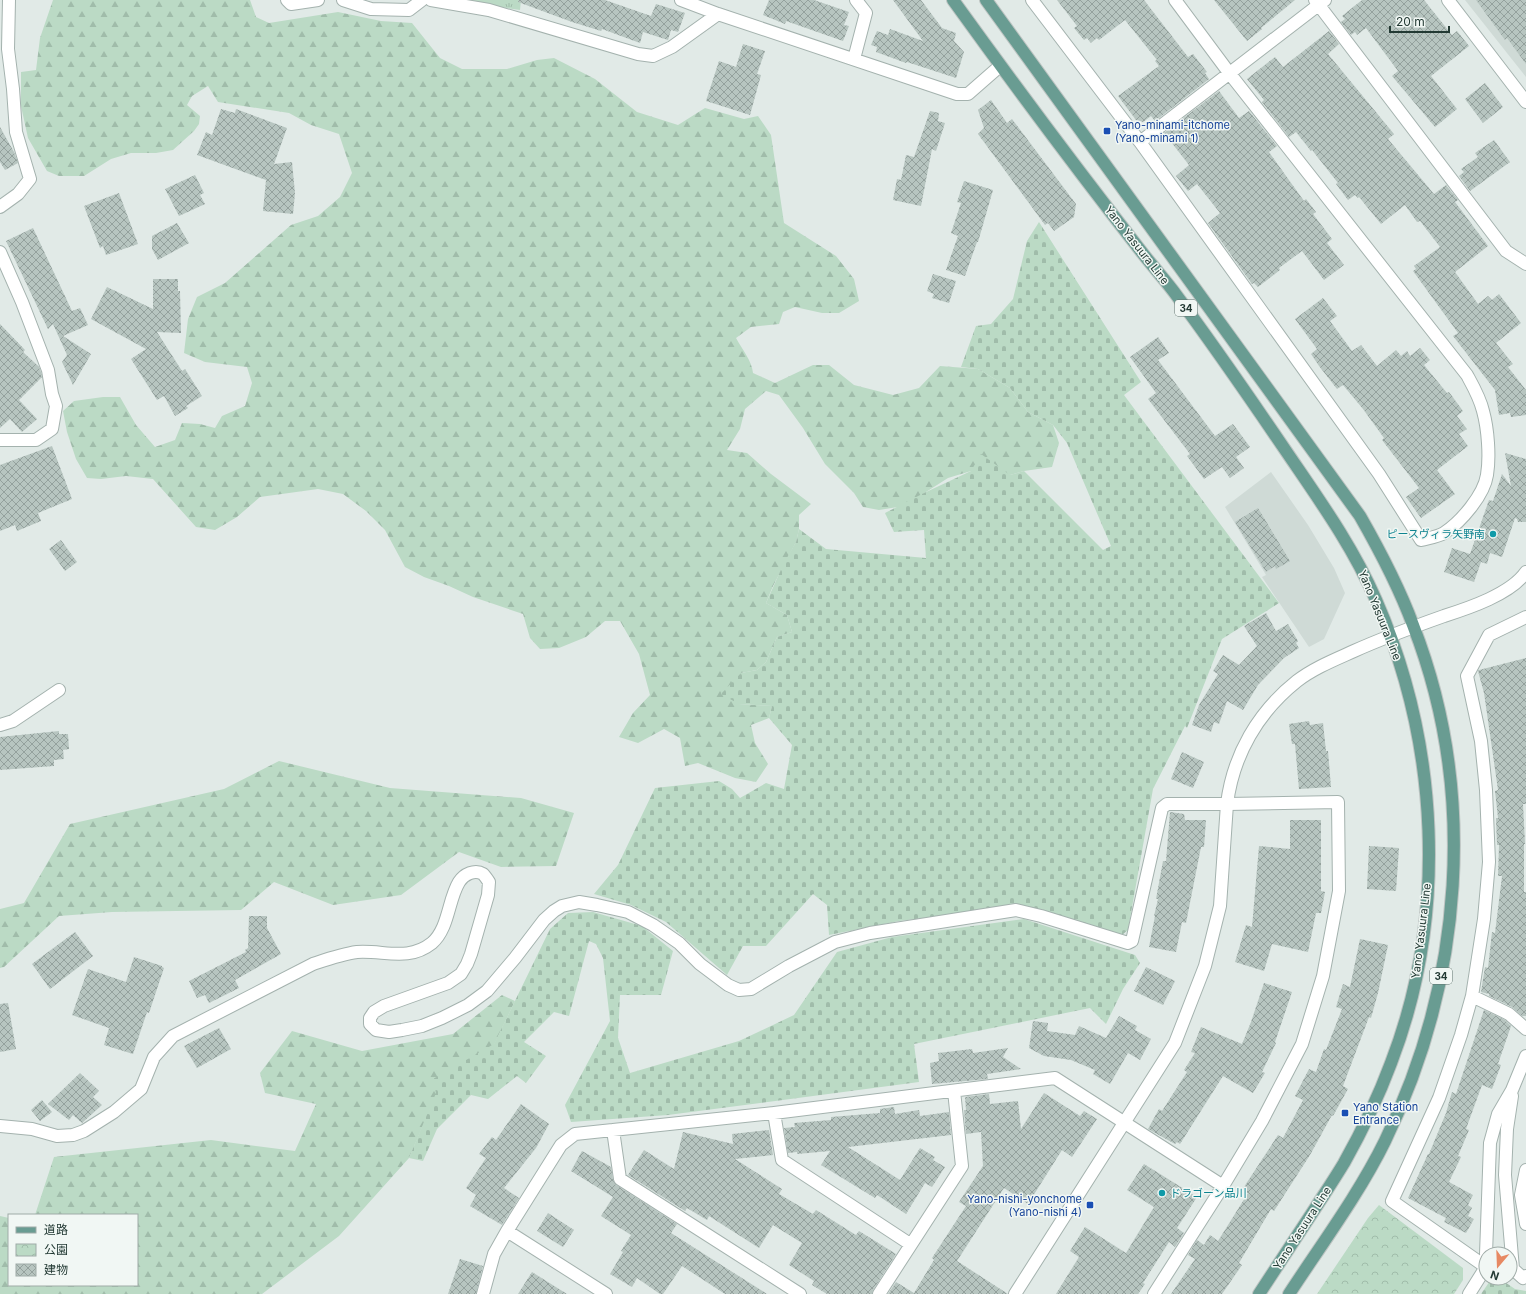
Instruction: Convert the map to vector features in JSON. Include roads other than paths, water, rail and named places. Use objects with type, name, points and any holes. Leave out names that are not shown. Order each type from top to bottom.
[{"type":"main road","name":"Yano Yasuura Line","points":[[953,0],[1000,66],[1146,258],[1175,292],[1339,529],[1376,598],[1403,672],[1413,710],[1421,749],[1427,796],[1429,859],[1427,906],[1422,945],[1415,983],[1405,1022],[1393,1059],[1362,1131],[1343,1166],[1259,1294]]},
{"type":"main road","name":"Yano Yasuura Line","points":[[986,0],[1360,516],[1398,588],[1414,626],[1427,665],[1437,705],[1451,786],[1454,826],[1452,908],[1439,989],[1429,1028],[1416,1067],[1393,1124],[1364,1178],[1289,1294]]},
{"type":"street","points":[[0,207],[18,194],[30,179],[16,132],[14,89],[8,49],[9,0]]},
{"type":"street","points":[[287,0],[291,4],[318,0]]},
{"type":"street","points":[[342,0],[371,9],[409,10],[422,0]]},
{"type":"street","points":[[430,0],[489,10],[638,54],[653,56],[672,47],[718,14]]},
{"type":"street","points":[[854,59],[866,13],[856,0]]},
{"type":"street","points":[[1032,0],[1140,142],[1379,474],[1421,540],[1443,533],[1464,517],[1477,498],[1487,476],[1489,455],[1484,411],[1478,395],[1467,375],[1230,74],[1175,0]]},
{"type":"street","points":[[1448,0],[1526,102]]},
{"type":"street","points":[[688,1],[718,14],[957,94],[968,94],[1000,66]]},
{"type":"street","points":[[1140,142],[1230,74],[1320,2],[1506,251],[1526,264]]},
{"type":"street","points":[[0,252],[22,302],[48,370],[52,394],[56,406],[52,429],[36,440],[0,440]]},
{"type":"street","points":[[1015,1294],[1175,1043],[1206,966],[1220,906],[1229,788],[1239,755],[1250,733],[1262,715],[1296,682],[1328,662],[1390,635],[1471,607],[1511,587],[1526,572]]},
{"type":"street","points":[[1478,1261],[1392,1202],[1439,1098],[1461,1035],[1472,996],[1484,919],[1489,862],[1486,790],[1481,741],[1467,676],[1489,635],[1526,617]]},
{"type":"street","points":[[0,725],[13,722],[59,690]]},
{"type":"street","points":[[0,1126],[32,1129],[52,1135],[64,1136],[78,1133],[94,1125],[119,1108],[141,1089],[154,1057],[173,1036],[313,964],[336,956],[359,952],[395,955],[408,953],[420,950],[431,943],[438,936],[443,926],[460,881],[467,874],[474,872],[483,874],[489,882],[488,895],[471,954],[461,974],[448,983],[384,1006],[374,1012],[370,1018],[370,1024],[376,1030],[389,1032],[422,1026],[468,1005],[487,991],[554,910],[562,906],[579,902],[628,912],[654,925],[700,964],[728,985],[739,990],[751,989],[789,966],[835,942],[870,933],[1016,910],[1128,943],[1132,941],[1162,808],[1167,804],[1338,802],[1339,891],[1323,976],[1302,1044],[1262,1121],[1223,1186],[1154,1294]]},
{"type":"street","points":[[1472,996],[1509,1014],[1526,1029]]},
{"type":"street","points":[[1486,1246],[1490,1143],[1498,1114],[1512,1090],[1526,1056]]},
{"type":"street","points":[[483,1294],[494,1254],[507,1231],[561,1145],[575,1134],[774,1113],[1055,1078],[1223,1186]]},
{"type":"street","points":[[1512,1090],[1507,1129],[1505,1175],[1513,1269],[1523,1278],[1526,1276]]},
{"type":"street","points":[[879,1294],[962,1166],[954,1091]]},
{"type":"street","points":[[774,1113],[782,1160],[910,1244]]},
{"type":"street","points":[[613,1130],[620,1179],[800,1294]]},
{"type":"street","points":[[1526,1170],[1520,1195],[1526,1224]]},
{"type":"street","points":[[507,1231],[606,1294]]},
{"type":"street","points":[[1469,1294],[1478,1280]]},
{"type":"place","name":"Yano-minami-itchome (Yano-minami 1)","points":[[1107,131]]},
{"type":"place","name":"ピースヴィラ矢野南","points":[[1493,534]]},
{"type":"place","name":"Yano Station Entrance","points":[[1345,1113]]},
{"type":"place","name":"ドラゴーン品川","points":[[1162,1193]]},
{"type":"place","name":"Yano-nishi-yonchome (Yano-nishi 4)","points":[[1090,1205]]}]
